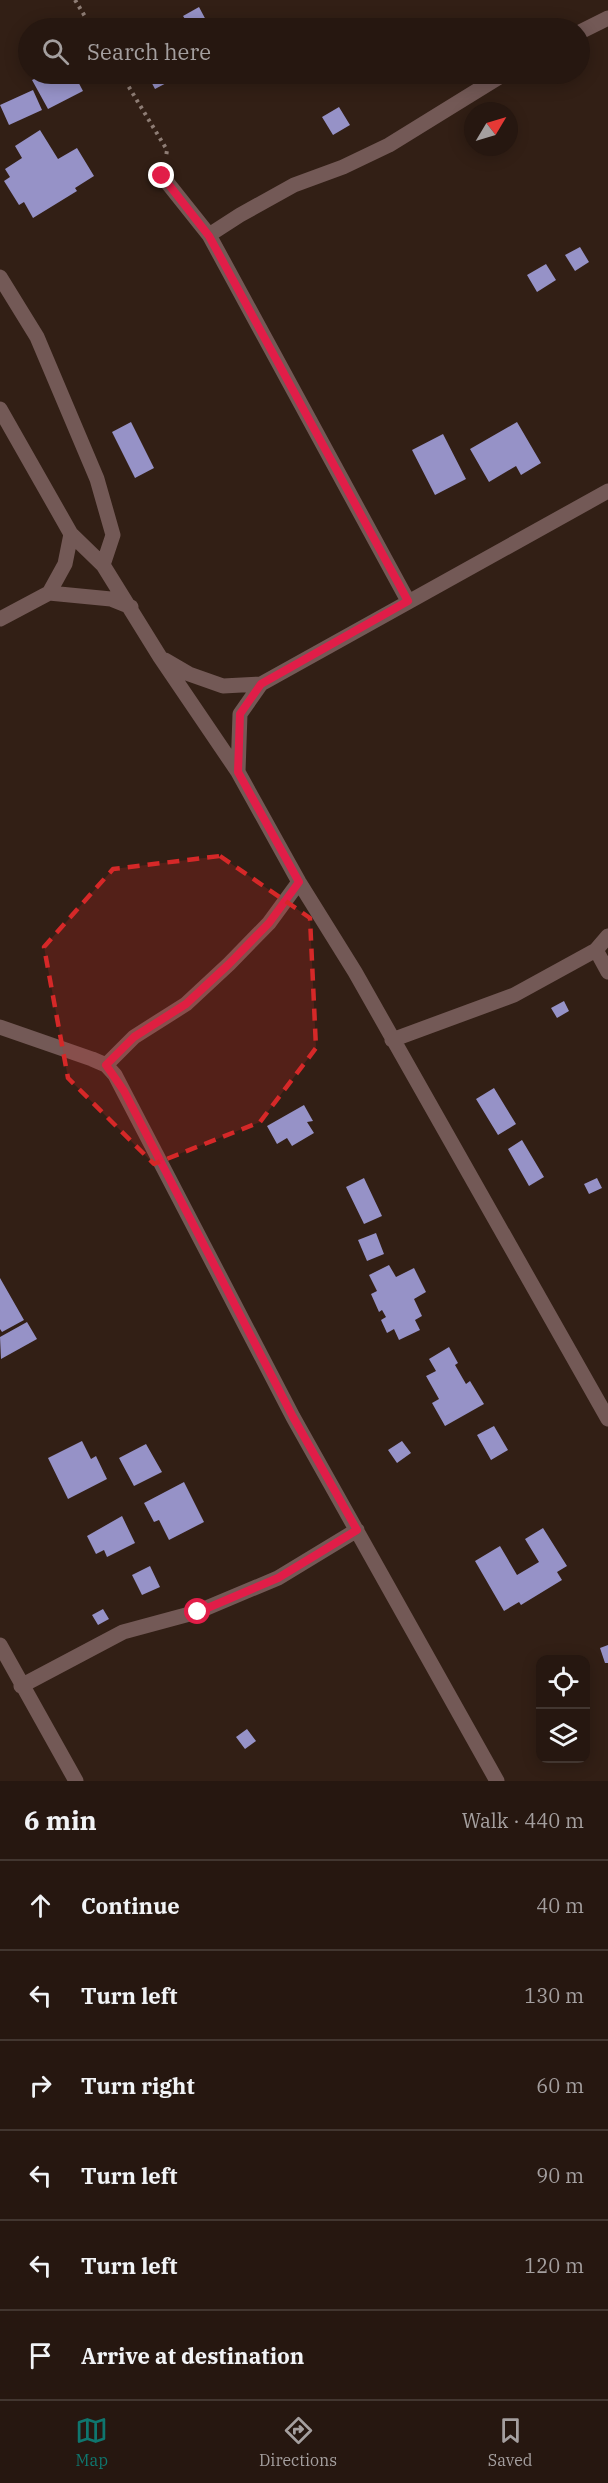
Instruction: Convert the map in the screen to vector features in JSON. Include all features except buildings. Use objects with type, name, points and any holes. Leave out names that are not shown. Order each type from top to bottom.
[{"type":"street","points":[[590,27],[608,18]]},
{"type":"street","points":[[209,236],[240,215],[294,185],[343,167],[389,145],[488,84]]},
{"type":"street","points":[[162,176],[209,236],[408,601]]},
{"type":"street","points":[[0,277],[37,337],[97,479],[113,535],[103,565]]},
{"type":"street","points":[[0,409],[71,534],[103,565],[160,657],[238,772],[299,882],[356,972],[392,1040],[608,1419]]},
{"type":"street","points":[[238,772],[240,714],[261,684],[608,491]]},
{"type":"street","points":[[0,620],[49,593],[66,564],[71,534]]},
{"type":"street","points":[[49,593],[111,599],[131,608]]},
{"type":"street","points":[[160,657],[189,674],[223,686],[261,684]]},
{"type":"street","points":[[106,1065],[134,1037],[186,1004],[229,964],[269,923],[299,882]]},
{"type":"street","points":[[392,1040],[514,995],[596,950],[608,936]]},
{"type":"street","points":[[596,950],[608,972]]},
{"type":"street","points":[[0,1027],[48,1042],[106,1065],[124,1091],[293,1417],[497,1781]]},
{"type":"street","points":[[21,1686],[123,1632],[198,1612],[278,1578],[357,1530]]},
{"type":"street","points":[[0,1645],[76,1781]]},
{"type":"path","points":[[75,0],[86,18]]},
{"type":"path","points":[[127,84],[167,150],[162,176]]},
{"type":"highlighted area","points":[[220,856],[310,918],[316,1048],[260,1122],[154,1164],[68,1078],[44,947],[113,869]]},
{"type":"route","points":[[162,176],[209,236],[408,601],[261,684],[240,714],[238,772],[299,882],[269,923],[229,964],[186,1004],[134,1037],[106,1065],[124,1091],[293,1417],[357,1530],[278,1578],[198,1612]]}]
